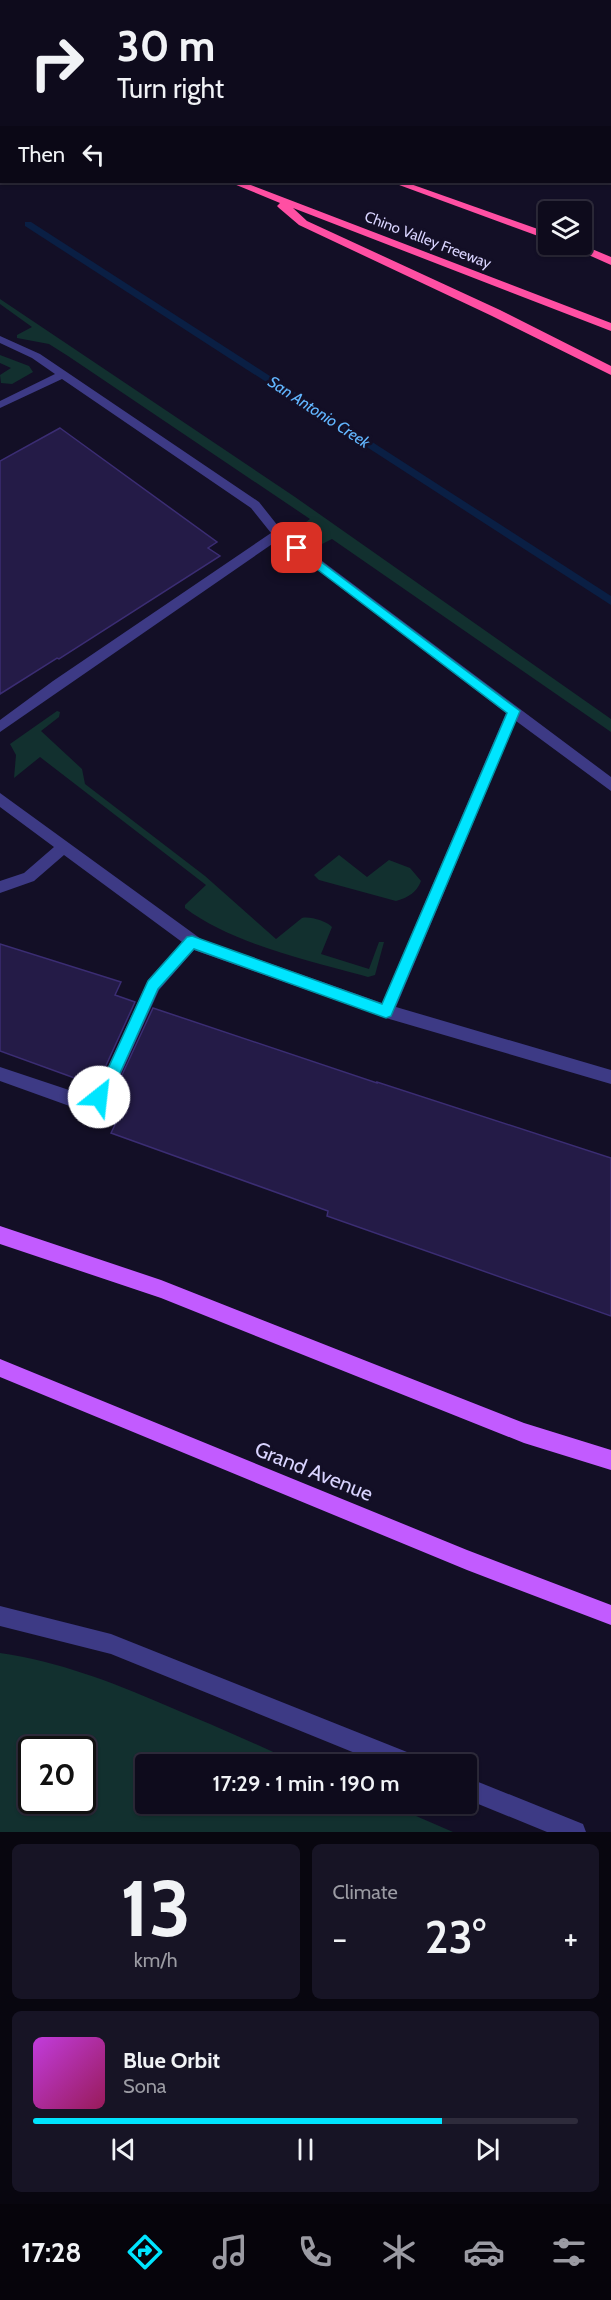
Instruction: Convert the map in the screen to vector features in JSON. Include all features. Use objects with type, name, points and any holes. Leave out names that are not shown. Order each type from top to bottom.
[{"type":"highway","name":"Chino Valley Freeway","points":[[237,183],[611,327]]},
{"type":"highway","points":[[399,183],[538,233]]},
{"type":"highway","points":[[273,197],[303,223],[496,313],[611,371]]},
{"type":"highway","points":[[592,247],[611,250]]},
{"type":"highway","points":[[592,253],[611,261]]},
{"type":"main road","points":[[0,1234],[161,1289],[524,1433],[611,1460]]},
{"type":"main road","name":"Grand Avenue","points":[[0,1368],[467,1560],[611,1615]]},
{"type":"street","points":[[0,339],[36,356],[255,505],[278,534],[611,784]]},
{"type":"street","points":[[0,405],[63,374]]},
{"type":"street","points":[[0,727],[58,684],[278,534]]},
{"type":"street","points":[[386,1011],[514,711]]},
{"type":"street","points":[[0,799],[192,942],[386,1011],[611,1077]]},
{"type":"street","points":[[0,887],[29,877],[63,847]]},
{"type":"street","points":[[0,1074],[75,1100],[99,1097],[111,1078],[153,985],[192,942]]},
{"type":"street","points":[[0,1616],[111,1644],[384,1754]]},
{"type":"street","points":[[477,1792],[575,1832]]},
{"type":"green space","points":[[0,299],[295,497],[611,719],[611,732],[332,539],[314,548],[311,546],[306,522],[310,519],[68,356],[49,344],[17,338],[17,335],[32,327],[0,304]]},
{"type":"green space","points":[[0,355],[29,366],[33,372],[12,384],[1,383],[0,375],[11,368],[0,363]]},
{"type":"green space","points":[[57,711],[60,712],[59,717],[41,731],[82,769],[85,784],[205,876],[276,939],[302,918],[318,920],[332,927],[321,954],[369,969],[379,942],[384,942],[375,975],[368,977],[317,963],[246,941],[224,931],[185,908],[185,905],[206,885],[40,757],[14,778],[16,755],[10,744]]},
{"type":"green space","points":[[339,855],[367,877],[389,860],[410,868],[421,881],[412,894],[396,901],[319,880],[314,875]]},
{"type":"green space","points":[[0,1653],[64,1667],[104,1680],[277,1754],[135,1754],[135,1814],[411,1814],[453,1832],[0,1832]]},
{"type":"building","points":[[60,428],[217,542],[208,548],[220,556],[0,694],[0,461]]},
{"type":"building","points":[[0,944],[121,982],[115,995],[135,1002],[103,1072],[94,1085],[0,1051]]},
{"type":"building","points":[[153,1008],[611,1158],[611,1316],[327,1216],[328,1211],[111,1133],[128,1098],[114,1092]]},
{"type":"waterway","name":"San Antonio Creek","points":[[28,224],[611,601]]},
{"type":"route","points":[[99,1097],[111,1078],[153,985],[192,942],[386,1011],[514,711],[297,548]]}]
